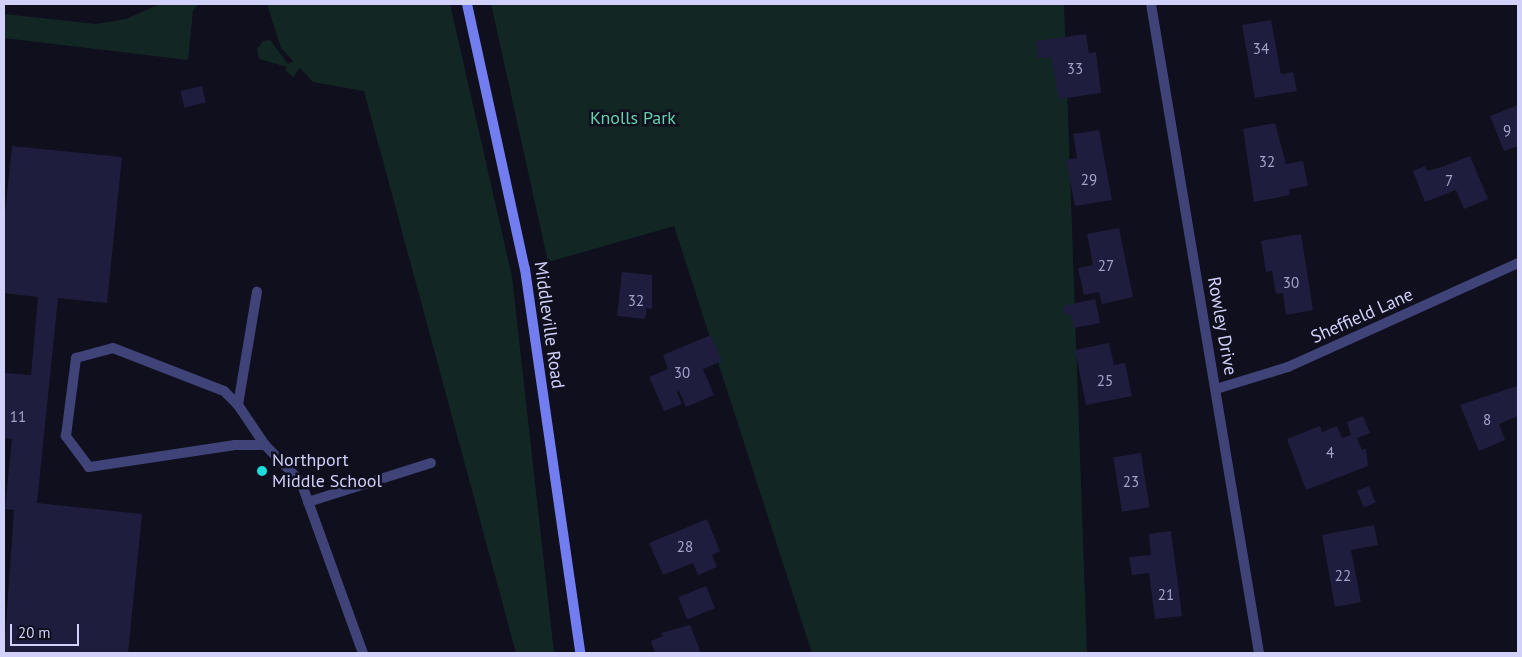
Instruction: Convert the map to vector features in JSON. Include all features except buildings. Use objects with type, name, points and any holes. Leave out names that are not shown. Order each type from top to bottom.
[{"type":"street","name":"Middleville Road","points":[[467,4],[525,270],[580,653]]},
{"type":"street","name":"Rowley Drive","points":[[1151,4],[1259,653]]},
{"type":"street","name":"Sheffield Lane","points":[[1216,389],[1288,367],[1518,263]]},
{"type":"street","points":[[238,405],[257,292]]},
{"type":"street","points":[[265,445],[235,445],[89,467],[66,436],[76,358],[113,348],[224,391],[238,405],[265,445],[301,482],[363,653]]},
{"type":"street","points":[[308,502],[431,463]]},
{"type":"green space","points":[[160,4],[199,4],[193,10],[188,60],[4,38],[4,14],[96,24],[126,19]]},
{"type":"green space","points":[[267,4],[450,4],[512,277],[554,653],[516,653],[364,91],[313,82],[300,68],[293,77],[285,70],[287,67],[259,59],[257,49],[263,41],[270,40],[288,64],[293,61],[281,48]]},
{"type":"green space","name":"Knolls Park","points":[[491,4],[1064,4],[1087,653],[812,653],[674,226],[548,262]]},
{"type":"place","name":"Northport Middle School","points":[[262,471]]}]
